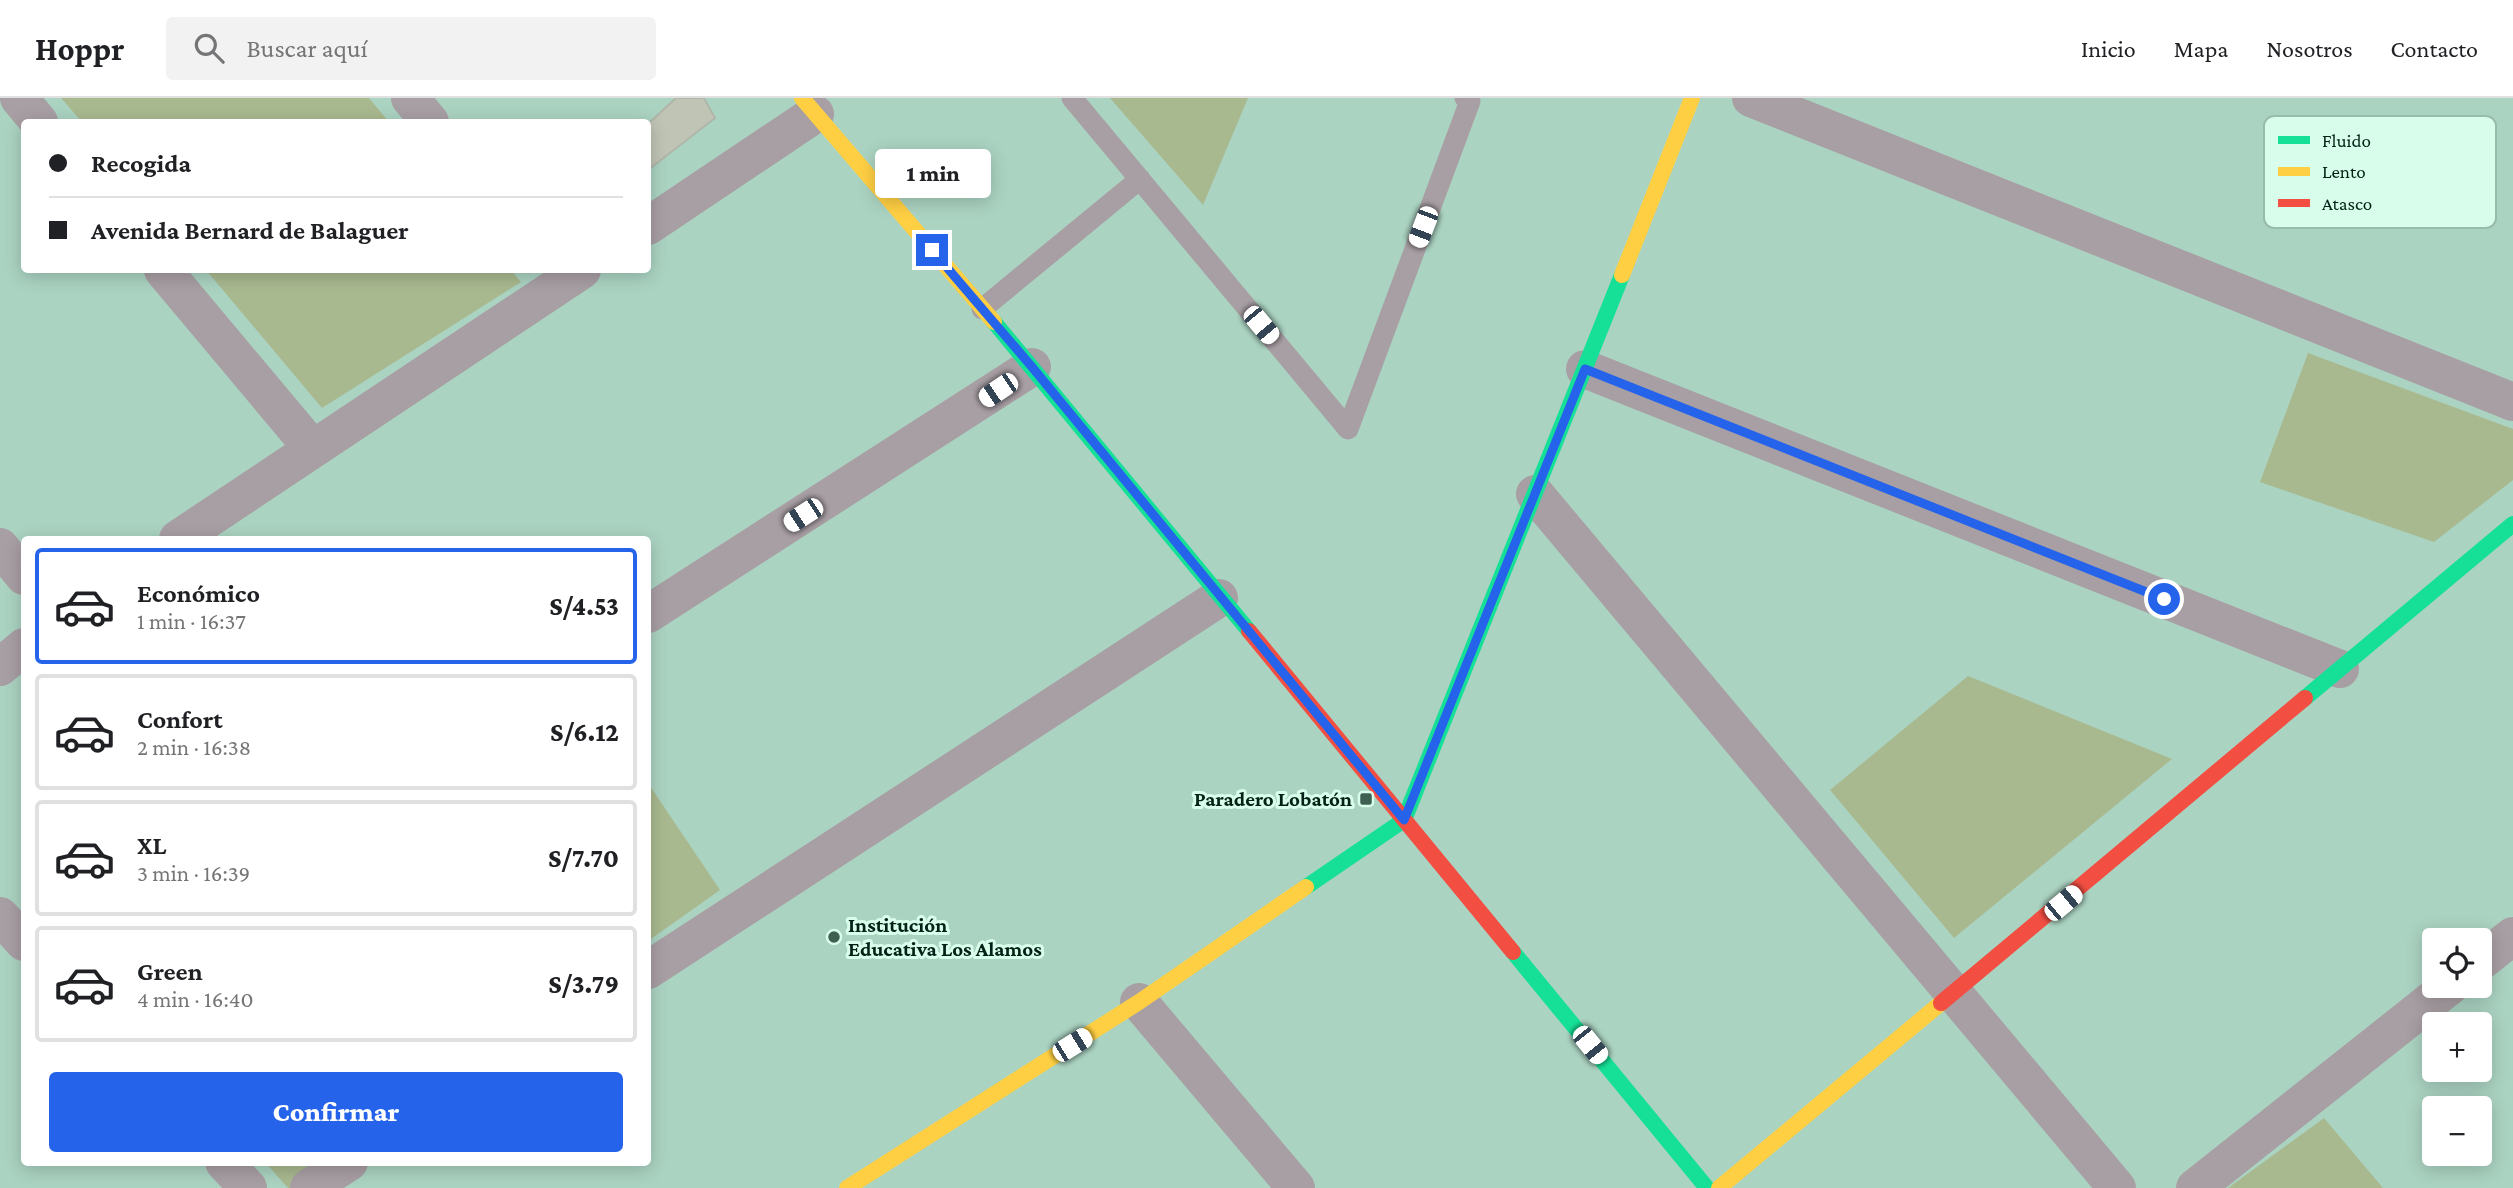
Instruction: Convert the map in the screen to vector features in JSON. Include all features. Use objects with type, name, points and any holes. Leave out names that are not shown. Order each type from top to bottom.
[{"type":"street","points":[[19,98],[36,119]]},
{"type":"street","points":[[410,98],[428,119]]},
{"type":"street","points":[[847,1188],[1139,1002],[1404,820],[1692,98]]},
{"type":"street","points":[[1751,98],[2513,402]]},
{"type":"street","points":[[651,224],[808,106],[1032,367],[1219,598],[1707,1188]]},
{"type":"street","points":[[166,273],[313,449]]},
{"type":"street","points":[[182,536],[565,274]]},
{"type":"street","points":[[651,612],[1032,367]]},
{"type":"street","points":[[1585,369],[2340,669]]},
{"type":"street","points":[[1535,494],[2117,1188]]},
{"type":"street","points":[[1718,1188],[1956,993],[2513,524]]},
{"type":"street","points":[[0,547],[21,572]]},
{"type":"street","points":[[651,969],[1219,598]]},
{"type":"street","points":[[0,667],[21,650]]},
{"type":"street","points":[[0,916],[21,939]]},
{"type":"street","points":[[2492,953],[2513,936]]},
{"type":"street","points":[[2195,1188],[2435,998]]},
{"type":"street","points":[[1139,1002],[1296,1188]]},
{"type":"street","points":[[228,1166],[248,1188]]},
{"type":"street","points":[[309,1188],[343,1166]]},
{"type":"lane","points":[[1072,98],[1348,429],[1470,101],[1465,98]]},
{"type":"lane","points":[[982,309],[1140,179]]},
{"type":"green space","points":[[61,98],[369,98],[386,119],[79,119]]},
{"type":"green space","points":[[1110,98],[1248,98],[1203,205]]},
{"type":"green space","points":[[209,273],[514,273],[521,282],[322,408]]},
{"type":"green space","points":[[2308,353],[2513,429],[2513,480],[2434,542],[2260,482]]},
{"type":"green space","points":[[1968,676],[2172,759],[1954,938],[1830,790]]},
{"type":"green space","points":[[651,787],[720,890],[651,939]]},
{"type":"green space","points":[[2324,1118],[2383,1188],[2228,1188]]},
{"type":"green space","points":[[269,1166],[326,1166],[295,1188],[288,1188]]},
{"type":"building","points":[[676,98],[704,98],[715,118],[651,168],[651,121]]},
{"type":"traffic: fast","points":[[1306,887],[1404,820],[1622,275]]},
{"type":"traffic: fast","points":[[994,322],[1249,631]]},
{"type":"traffic: fast","points":[[2305,698],[2513,524]]},
{"type":"traffic: fast","points":[[1513,952],[1707,1188]]},
{"type":"traffic: slow","points":[[802,98],[994,322]]},
{"type":"traffic: slow","points":[[1622,275],[1692,98]]},
{"type":"traffic: slow","points":[[847,1188],[1139,1002],[1306,887]]},
{"type":"traffic: slow","points":[[1719,1188],[1941,1003]]},
{"type":"traffic: jam","points":[[1249,631],[1513,952]]},
{"type":"traffic: jam","points":[[1941,1003],[2305,698]]},
{"type":"place","name":"Paradero Lobatón","points":[[1366,799]]},
{"type":"place","name":"Institución Educativa Los Alamos","points":[[834,937]]},
{"type":"route","points":[[932,250],[1032,367],[1404,820],[1585,369],[2164,599]]}]
